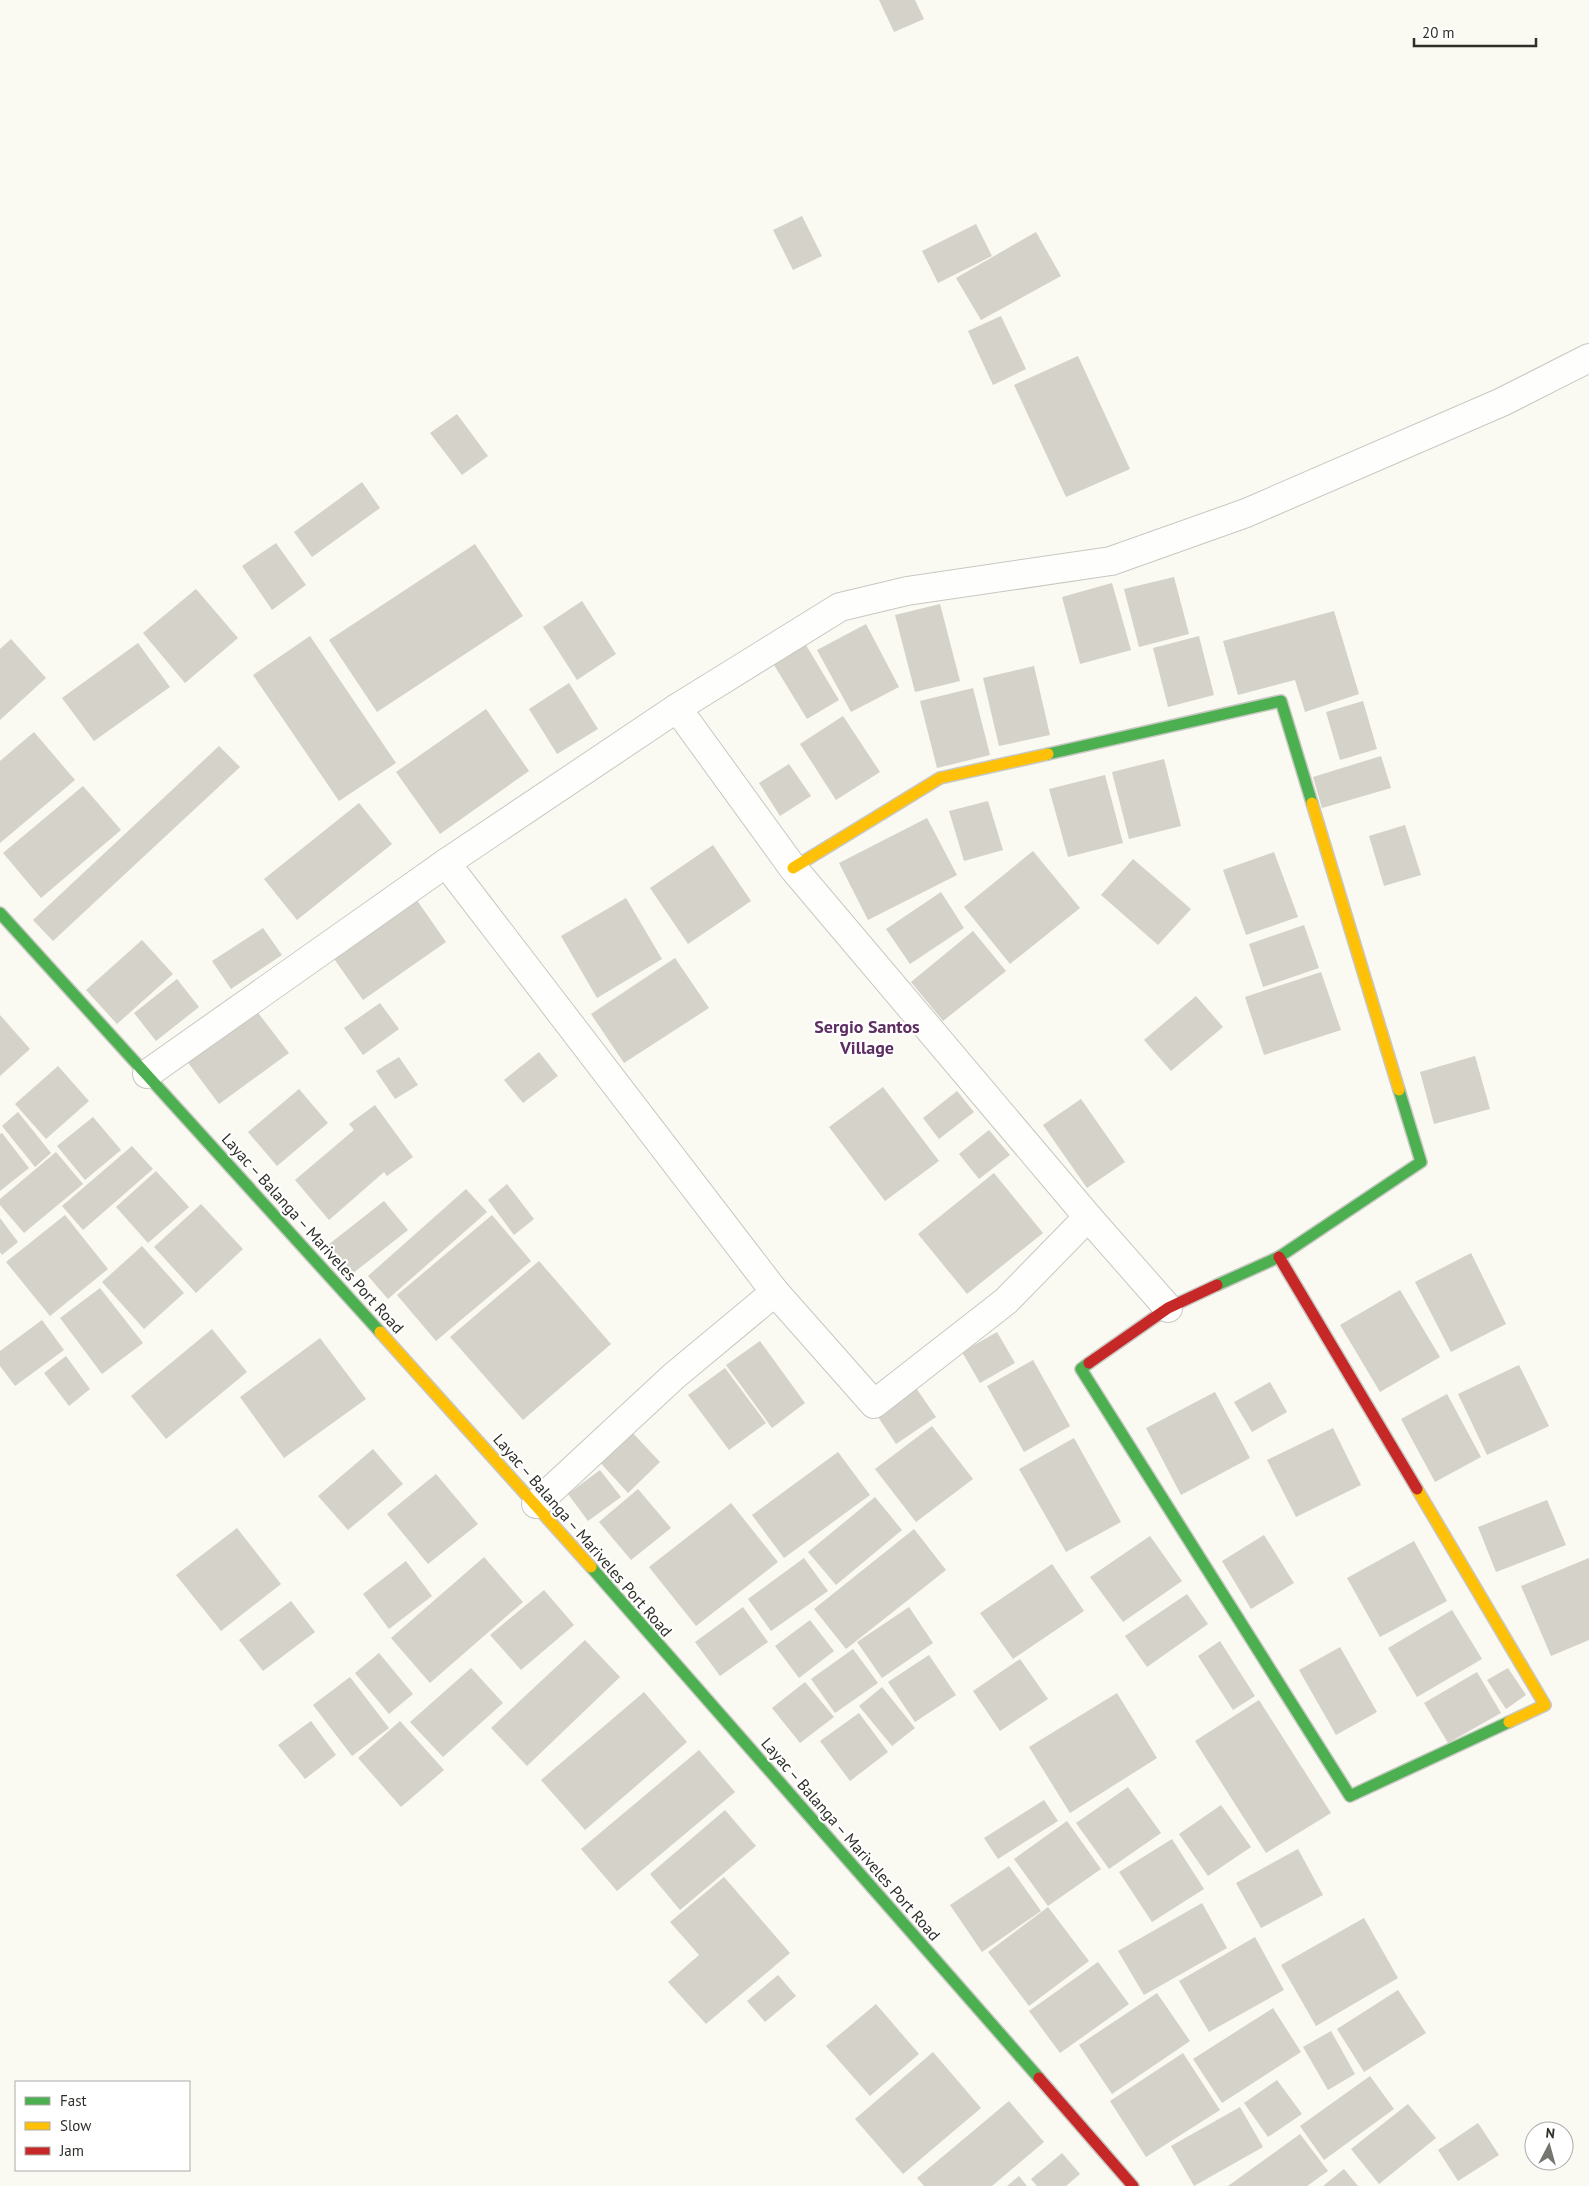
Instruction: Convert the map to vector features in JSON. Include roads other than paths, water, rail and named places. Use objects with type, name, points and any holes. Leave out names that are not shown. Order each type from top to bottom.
[{"type":"street","points":[[147,1074],[446,863],[677,708],[840,607],[908,591],[1111,561],[1246,513],[1502,402],[1589,358]]},
{"type":"street","points":[[793,868],[940,778],[1282,701],[1421,1162],[1280,1257],[1168,1308],[1081,1369],[1350,1796],[1545,1705],[1280,1257]]},
{"type":"street","points":[[677,708],[793,868],[1088,1217],[1168,1308]]},
{"type":"street","points":[[446,863],[775,1292],[874,1404],[1006,1301],[1088,1217]]},
{"type":"street","name":"Layac – Balanga – Mariveles Port Road","points":[[0,913],[536,1504],[1133,2186]]},
{"type":"street","points":[[536,1504],[674,1376],[775,1292]]},
{"type":"district","name":"Sergio Santos Village","points":[[867,1037]]}]
